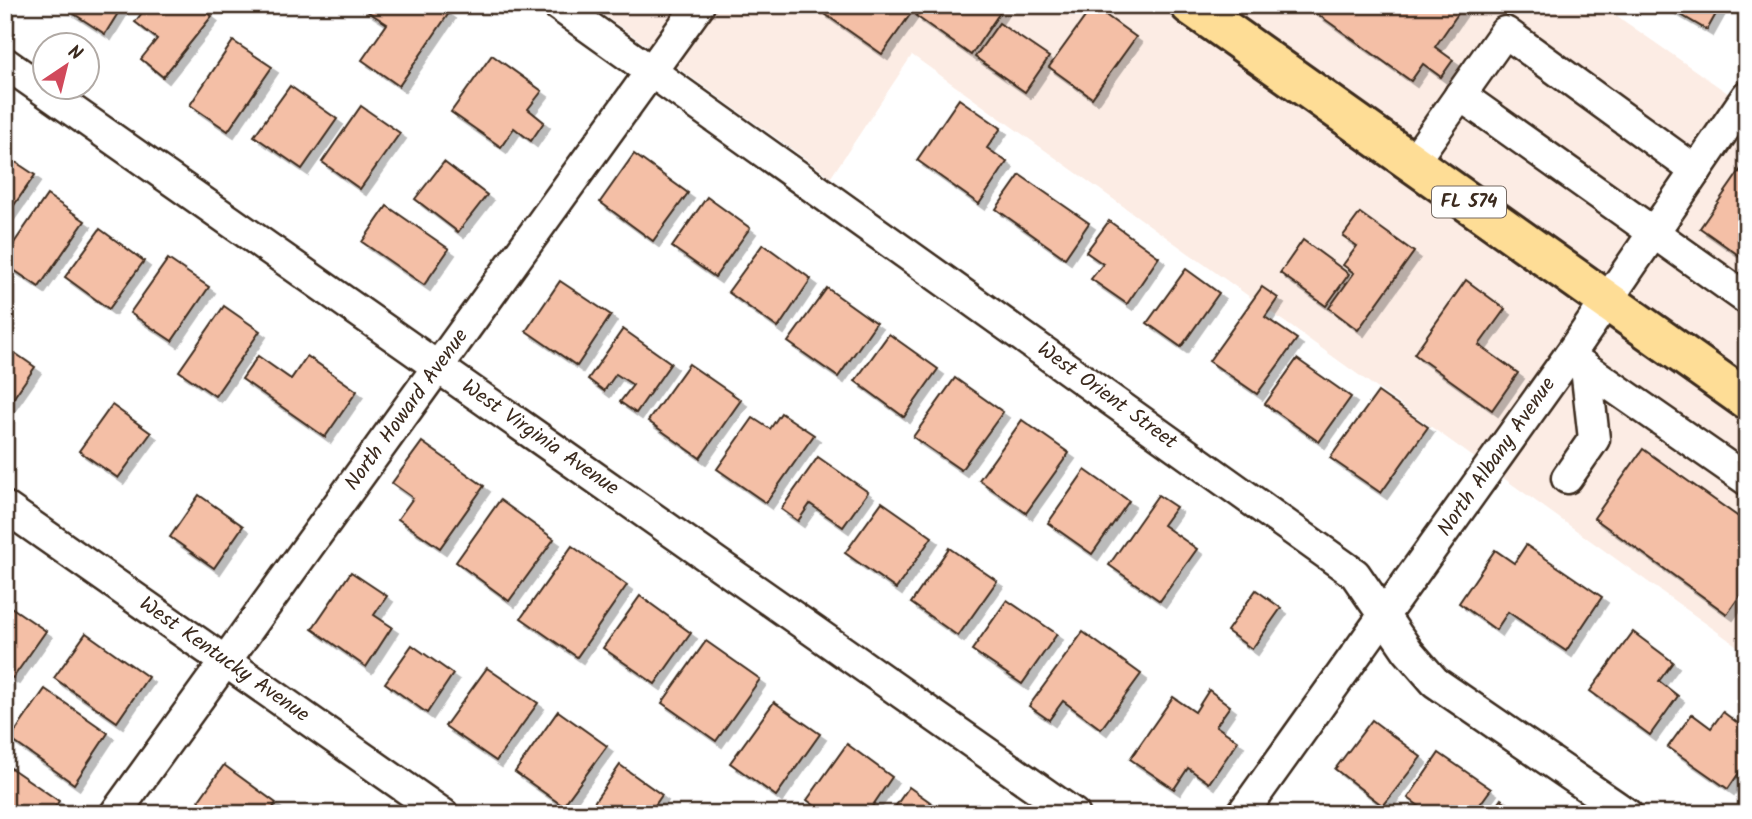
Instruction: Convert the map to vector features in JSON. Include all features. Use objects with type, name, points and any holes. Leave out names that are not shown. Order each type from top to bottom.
[{"type":"main road","name":"FL 574","points":[[1191,5],[1747,400]]},
{"type":"street","name":"West Orient Street","points":[[558,5],[1355,574],[1408,651],[1435,682],[1627,814]]},
{"type":"street","name":"North Howard Avenue","points":[[115,814],[699,5]]},
{"type":"street","points":[[1413,162],[1505,32],[1696,171]]},
{"type":"street","name":"West Virginia Avenue","points":[[5,63],[1074,814]]},
{"type":"street","points":[[1460,95],[1747,299]]},
{"type":"street","name":"North Albany Avenue","points":[[1242,814],[1385,616],[1577,362],[1607,301],[1747,96]]},
{"type":"street","points":[[1567,478],[1594,439],[1577,362]]},
{"type":"street","points":[[1577,362],[1747,480]]},
{"type":"street","name":"West Kentucky Avenue","points":[[5,508],[443,814]]},
{"type":"shaded area","points":[[589,5],[679,5],[649,47]]},
{"type":"shaded area","points":[[717,5],[1159,5],[1585,306],[1476,459],[912,55],[831,177],[674,65]]},
{"type":"shaded area","points":[[1219,5],[1601,5],[1729,94],[1605,277]]},
{"type":"shaded area","points":[[1747,124],[1747,379],[1630,295]]},
{"type":"shaded area","points":[[1610,324],[1747,422],[1747,653],[1502,477]]},
{"type":"building","points":[[71,5],[123,5],[105,34],[68,10]]},
{"type":"building","points":[[148,5],[198,5],[212,16],[163,77],[141,59],[157,39],[135,22]]},
{"type":"building","points":[[371,5],[437,5],[449,13],[399,86],[362,60],[387,24],[367,11]]},
{"type":"building","points":[[826,5],[917,5],[882,54],[822,12]]},
{"type":"building","points":[[923,5],[1005,5],[971,55],[916,16]]},
{"type":"building","points":[[1305,5],[1464,5],[1435,47],[1453,60],[1441,77],[1423,64],[1411,81]]},
{"type":"building","points":[[1664,5],[1721,5],[1707,30]]},
{"type":"building","points":[[1093,6],[1136,37],[1092,98],[1049,67]]},
{"type":"building","points":[[999,23],[1049,57],[1025,92],[975,57]]},
{"type":"building","points":[[233,41],[272,67],[228,131],[190,105]]},
{"type":"building","points":[[492,55],[542,91],[528,109],[544,122],[531,141],[514,128],[501,147],[451,112]]},
{"type":"building","points":[[290,86],[337,119],[302,169],[254,136]]},
{"type":"building","points":[[959,99],[1001,128],[987,148],[1007,162],[979,204],[917,160]]},
{"type":"building","points":[[361,106],[400,133],[360,189],[322,162]]},
{"type":"building","points":[[634,154],[688,193],[653,241],[600,202]]},
{"type":"building","points":[[5,155],[35,175],[5,218]]},
{"type":"building","points":[[444,162],[487,195],[458,232],[415,199]]},
{"type":"building","points":[[1747,162],[1747,261],[1700,228]]},
{"type":"building","points":[[1020,175],[1089,223],[1065,258],[996,209]]},
{"type":"building","points":[[47,195],[85,221],[39,287],[5,264],[5,256]]},
{"type":"building","points":[[707,197],[750,228],[715,277],[672,247]]},
{"type":"building","points":[[387,206],[449,249],[424,285],[362,242]]},
{"type":"building","points":[[1360,213],[1414,252],[1358,330],[1329,308],[1354,273],[1343,265],[1357,246],[1343,236]]},
{"type":"building","points":[[1109,221],[1159,257],[1127,304],[1091,279],[1103,264],[1086,252]]},
{"type":"building","points":[[100,229],[144,261],[109,309],[65,277]]},
{"type":"building","points":[[1303,240],[1349,274],[1326,306],[1280,273]]},
{"type":"building","points":[[763,244],[811,279],[778,328],[728,292]]},
{"type":"building","points":[[168,259],[209,287],[172,341],[130,313]]},
{"type":"building","points":[[1186,269],[1219,293],[1181,347],[1147,323]]},
{"type":"building","points":[[1466,280],[1505,309],[1479,345],[1518,373],[1492,410],[1414,354]]},
{"type":"building","points":[[560,281],[611,315],[577,366],[526,331]]},
{"type":"building","points":[[1262,287],[1278,298],[1265,317],[1297,339],[1257,394],[1209,361]]},
{"type":"building","points":[[827,288],[876,323],[838,377],[788,342]]},
{"type":"building","points":[[224,306],[260,331],[215,396],[179,371]]},
{"type":"building","points":[[623,329],[671,363],[636,413],[620,402],[633,385],[616,374],[604,391],[588,379]]},
{"type":"building","points":[[889,334],[938,369],[904,417],[855,381]]},
{"type":"building","points":[[12,351],[35,367],[5,410],[5,360]]},
{"type":"building","points":[[258,356],[291,379],[307,356],[357,391],[325,437],[242,379]]},
{"type":"building","points":[[1297,359],[1351,397],[1319,442],[1265,404]]},
{"type":"building","points":[[689,364],[741,400],[700,458],[648,421]]},
{"type":"building","points":[[955,378],[1003,412],[961,470],[913,437]]},
{"type":"building","points":[[1378,392],[1428,427],[1381,493],[1330,458]]},
{"type":"building","points":[[112,405],[151,433],[118,478],[79,451]]},
{"type":"building","points":[[781,413],[814,435],[766,503],[717,469],[753,418],[770,429]]},
{"type":"building","points":[[1022,420],[1069,453],[1026,513],[979,480]]},
{"type":"building","points":[[422,442],[484,486],[440,548],[398,519],[413,498],[392,483]]},
{"type":"building","points":[[1643,449],[1747,523],[1747,586],[1727,614],[1594,518]]},
{"type":"building","points":[[818,457],[868,492],[843,527],[810,504],[798,521],[781,509]]},
{"type":"building","points":[[1085,470],[1129,501],[1092,554],[1048,523]]},
{"type":"building","points":[[199,495],[243,526],[214,568],[170,537]]},
{"type":"building","points":[[1158,495],[1176,507],[1163,525],[1197,549],[1160,601],[1109,565]]},
{"type":"building","points":[[500,500],[554,539],[509,601],[456,562]]},
{"type":"building","points":[[882,502],[932,537],[896,589],[845,553]]},
{"type":"building","points":[[1526,545],[1602,597],[1566,651],[1508,612],[1496,630],[1459,603],[1495,550],[1514,563]]},
{"type":"building","points":[[572,546],[627,585],[577,657],[521,618]]},
{"type":"building","points":[[949,548],[997,581],[958,636],[911,603]]},
{"type":"building","points":[[351,572],[387,596],[374,615],[392,627],[366,667],[312,629]]},
{"type":"building","points":[[1256,590],[1281,608],[1252,649],[1227,631]]},
{"type":"building","points":[[640,596],[691,633],[655,684],[603,648]]},
{"type":"building","points":[[1007,600],[1057,634],[1022,684],[972,650]]},
{"type":"building","points":[[5,603],[46,631],[13,678],[5,673]]},
{"type":"building","points":[[1083,632],[1141,674],[1101,729],[1063,701],[1049,720],[1029,706]]},
{"type":"building","points":[[1633,632],[1673,662],[1659,681],[1678,696],[1650,735],[1590,691]]},
{"type":"building","points":[[86,633],[148,677],[117,722],[54,678]]},
{"type":"building","points":[[706,641],[760,679],[716,741],[662,703]]},
{"type":"building","points":[[412,645],[453,674],[427,713],[385,683]]},
{"type":"building","points":[[487,668],[538,703],[496,761],[445,726]]},
{"type":"building","points":[[45,689],[108,733],[74,784],[10,739]]},
{"type":"building","points":[[1209,690],[1230,706],[1216,726],[1238,741],[1209,783],[1188,768],[1174,789],[1130,759],[1173,697],[1195,712]]},
{"type":"building","points":[[774,702],[820,734],[776,796],[730,763]]},
{"type":"building","points":[[558,711],[607,746],[563,806],[515,772]]},
{"type":"building","points":[[1723,712],[1747,730],[1747,761],[1728,789],[1668,747],[1692,714],[1711,728]]},
{"type":"building","points":[[1372,720],[1421,757],[1383,806],[1335,769]]},
{"type":"building","points":[[847,744],[892,777],[867,814],[826,814],[807,800]]},
{"type":"building","points":[[1439,753],[1491,789],[1473,814],[1430,814],[1408,798]]},
{"type":"building","points":[[5,764],[59,801],[50,814],[5,814]]},
{"type":"building","points":[[224,765],[276,803],[269,814],[190,813]]},
{"type":"building","points":[[620,765],[662,795],[649,814],[586,814]]},
{"type":"building","points":[[909,787],[947,814],[890,814]]},
{"type":"building","points":[[1501,799],[1523,814],[1491,814]]}]
